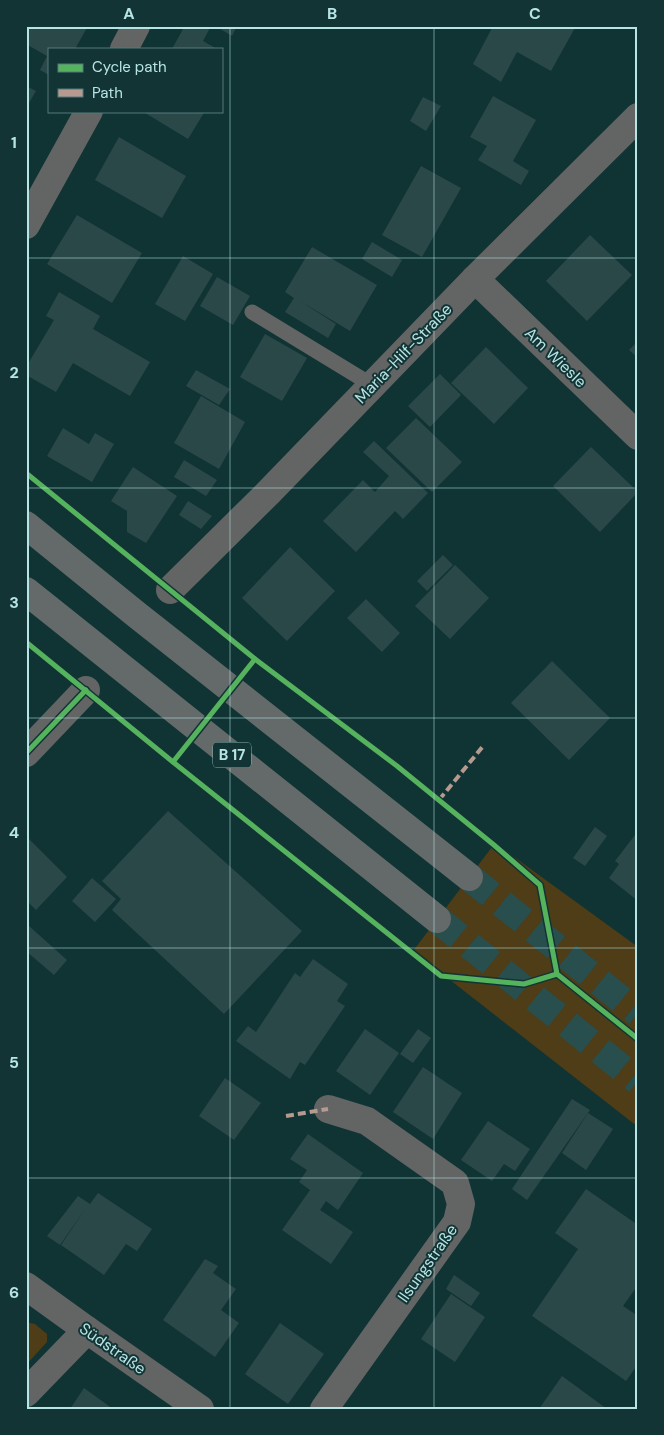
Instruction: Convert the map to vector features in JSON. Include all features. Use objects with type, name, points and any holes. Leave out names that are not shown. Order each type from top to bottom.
[{"type":"highway","points":[[26,525],[136,615],[469,877]]},
{"type":"highway","name":"B 17","points":[[26,591],[437,919]]},
{"type":"street","points":[[125,48],[136,26]]},
{"type":"street","points":[[26,225],[88,112]]},
{"type":"street","name":"Maria-Hilf-Straße","points":[[170,590],[638,117]]},
{"type":"street","name":"Am Wiesle","points":[[475,280],[638,436]]},
{"type":"street","points":[[26,753],[86,690]]},
{"type":"street","name":"Ilsungstraße","points":[[324,1409],[457,1222],[461,1204],[455,1183],[367,1121],[328,1108]]},
{"type":"street","name":"Südstraße","points":[[26,1286],[200,1409]]},
{"type":"street","points":[[26,1393],[87,1330]]},
{"type":"lane","points":[[252,312],[372,386]]},
{"type":"shaded area","points":[[495,843],[638,947],[638,1127],[413,951]]},
{"type":"shaded area","points":[[26,1322],[35,1324],[47,1334],[47,1342],[26,1365]]},
{"type":"building","points":[[26,26],[88,26],[76,48],[48,48],[48,74],[40,70],[47,56],[26,44]]},
{"type":"building","points":[[178,26],[211,26],[203,41],[215,48],[173,48],[183,29]]},
{"type":"building","points":[[215,26],[237,26],[232,36]]},
{"type":"building","points":[[493,26],[576,26],[551,71],[517,52],[501,82],[473,64]]},
{"type":"building","points":[[26,86],[36,91],[26,108]]},
{"type":"building","points":[[493,96],[536,120],[513,161],[529,171],[521,185],[478,160],[487,146],[470,137]]},
{"type":"building","points":[[423,97],[441,106],[426,131],[410,121]]},
{"type":"building","points":[[144,112],[204,112],[188,139]]},
{"type":"building","points":[[119,137],[186,176],[162,218],[95,180]]},
{"type":"building","points":[[421,166],[461,188],[422,257],[382,235]]},
{"type":"building","points":[[77,215],[142,253],[112,303],[47,264]]},
{"type":"building","points":[[590,235],[632,275],[587,321],[546,281]]},
{"type":"building","points":[[372,242],[402,260],[392,277],[362,259]]},
{"type":"building","points":[[312,247],[377,285],[350,331],[300,301],[336,324],[328,338],[285,312],[294,298],[285,292]]},
{"type":"building","points":[[183,256],[213,274],[185,321],[155,304]]},
{"type":"building","points":[[217,277],[250,296],[233,325],[200,306]]},
{"type":"building","points":[[59,292],[100,316],[93,329],[150,362],[130,396],[73,363],[56,392],[26,375],[26,367],[54,320],[46,316]]},
{"type":"building","points":[[265,334],[307,358],[282,401],[240,377]]},
{"type":"building","points":[[638,341],[638,358],[629,350]]},
{"type":"building","points":[[486,347],[528,388],[494,424],[451,383]]},
{"type":"building","points":[[196,370],[230,389],[219,405],[186,386]]},
{"type":"building","points":[[440,374],[461,395],[430,427],[408,406]]},
{"type":"building","points":[[201,396],[245,422],[219,469],[174,443]]},
{"type":"building","points":[[416,418],[462,462],[432,492],[386,448]]},
{"type":"building","points":[[63,428],[89,444],[95,433],[114,444],[92,482],[47,456]]},
{"type":"building","points":[[374,441],[428,493],[403,519],[395,511],[356,552],[323,521],[363,480],[375,492],[389,476],[363,452]]},
{"type":"building","points":[[591,447],[638,492],[600,532],[553,486]]},
{"type":"building","points":[[184,460],[217,480],[206,496],[174,477]]},
{"type":"building","points":[[133,467],[177,496],[146,543],[127,532],[127,511],[111,501]]},
{"type":"building","points":[[188,501],[212,516],[201,529],[179,515]]},
{"type":"building","points":[[290,547],[335,591],[287,641],[242,598]]},
{"type":"building","points":[[443,555],[453,565],[427,591],[417,581]]},
{"type":"building","points":[[455,565],[489,598],[450,639],[415,606]]},
{"type":"building","points":[[366,599],[400,633],[382,652],[347,618]]},
{"type":"building","points":[[552,661],[610,718],[569,760],[511,703]]},
{"type":"building","points":[[168,811],[302,931],[224,1014],[112,910],[121,899],[102,881]]},
{"type":"building","points":[[595,827],[607,836],[585,866],[573,858]]},
{"type":"building","points":[[635,835],[638,837],[638,901],[609,878],[619,864],[615,861]]},
{"type":"building","points":[[28,838],[67,877],[36,910],[26,900],[26,840]]},
{"type":"building","points":[[92,878],[116,899],[95,922],[72,901]]},
{"type":"building","points":[[29,926],[67,960],[54,975],[26,951],[26,929]]},
{"type":"building","points":[[313,959],[348,984],[337,1001],[345,1006],[305,1065],[300,1062],[290,1079],[236,1041],[248,1026],[256,1032],[295,973],[300,977]]},
{"type":"building","points":[[365,1029],[399,1053],[370,1095],[336,1071]]},
{"type":"building","points":[[418,1029],[431,1038],[413,1063],[400,1054]]},
{"type":"building","points":[[423,1067],[462,1093],[433,1139],[393,1112]]},
{"type":"building","points":[[225,1078],[261,1103],[234,1140],[199,1116]]},
{"type":"building","points":[[572,1099],[590,1110],[527,1200],[512,1189]]},
{"type":"building","points":[[588,1113],[613,1129],[586,1170],[562,1153]]},
{"type":"building","points":[[488,1121],[530,1149],[515,1171],[504,1164],[492,1181],[461,1160]]},
{"type":"building","points":[[308,1134],[363,1173],[338,1210],[326,1201],[320,1210],[353,1232],[331,1264],[282,1230],[310,1190],[299,1182],[307,1170],[290,1159]]},
{"type":"building","points":[[586,1189],[638,1225],[638,1285],[623,1306],[638,1316],[638,1364],[626,1381],[532,1316],[578,1249],[555,1233]]},
{"type":"building","points":[[98,1193],[152,1229],[137,1251],[126,1244],[104,1275],[61,1245],[86,1208],[60,1245],[47,1236],[78,1196],[90,1204]]},
{"type":"building","points":[[205,1259],[218,1266],[213,1273],[236,1289],[221,1310],[239,1323],[215,1357],[163,1320]]},
{"type":"building","points":[[454,1275],[480,1293],[471,1306],[446,1289]]},
{"type":"building","points":[[451,1294],[485,1317],[455,1362],[421,1339]]},
{"type":"building","points":[[280,1323],[324,1354],[288,1404],[245,1374]]},
{"type":"building","points":[[562,1376],[607,1409],[539,1409]]},
{"type":"building","points":[[84,1388],[113,1409],[70,1409]]},
{"type":"tunnel","points":[[469,877],[638,1013]]},
{"type":"tunnel","points":[[437,919],[638,1081]]},
{"type":"marked path","points":[[439,800],[484,745]]},
{"type":"marked path","points":[[286,1116],[328,1109]]},
{"type":"cycle path","points":[[26,473],[255,659],[397,766],[540,885],[557,974],[638,1039]]},
{"type":"cycle path","points":[[26,642],[441,976],[524,984],[557,974]]},
{"type":"cycle path","points":[[173,762],[255,659]]},
{"type":"cycle path","points":[[26,753],[86,690]]}]
